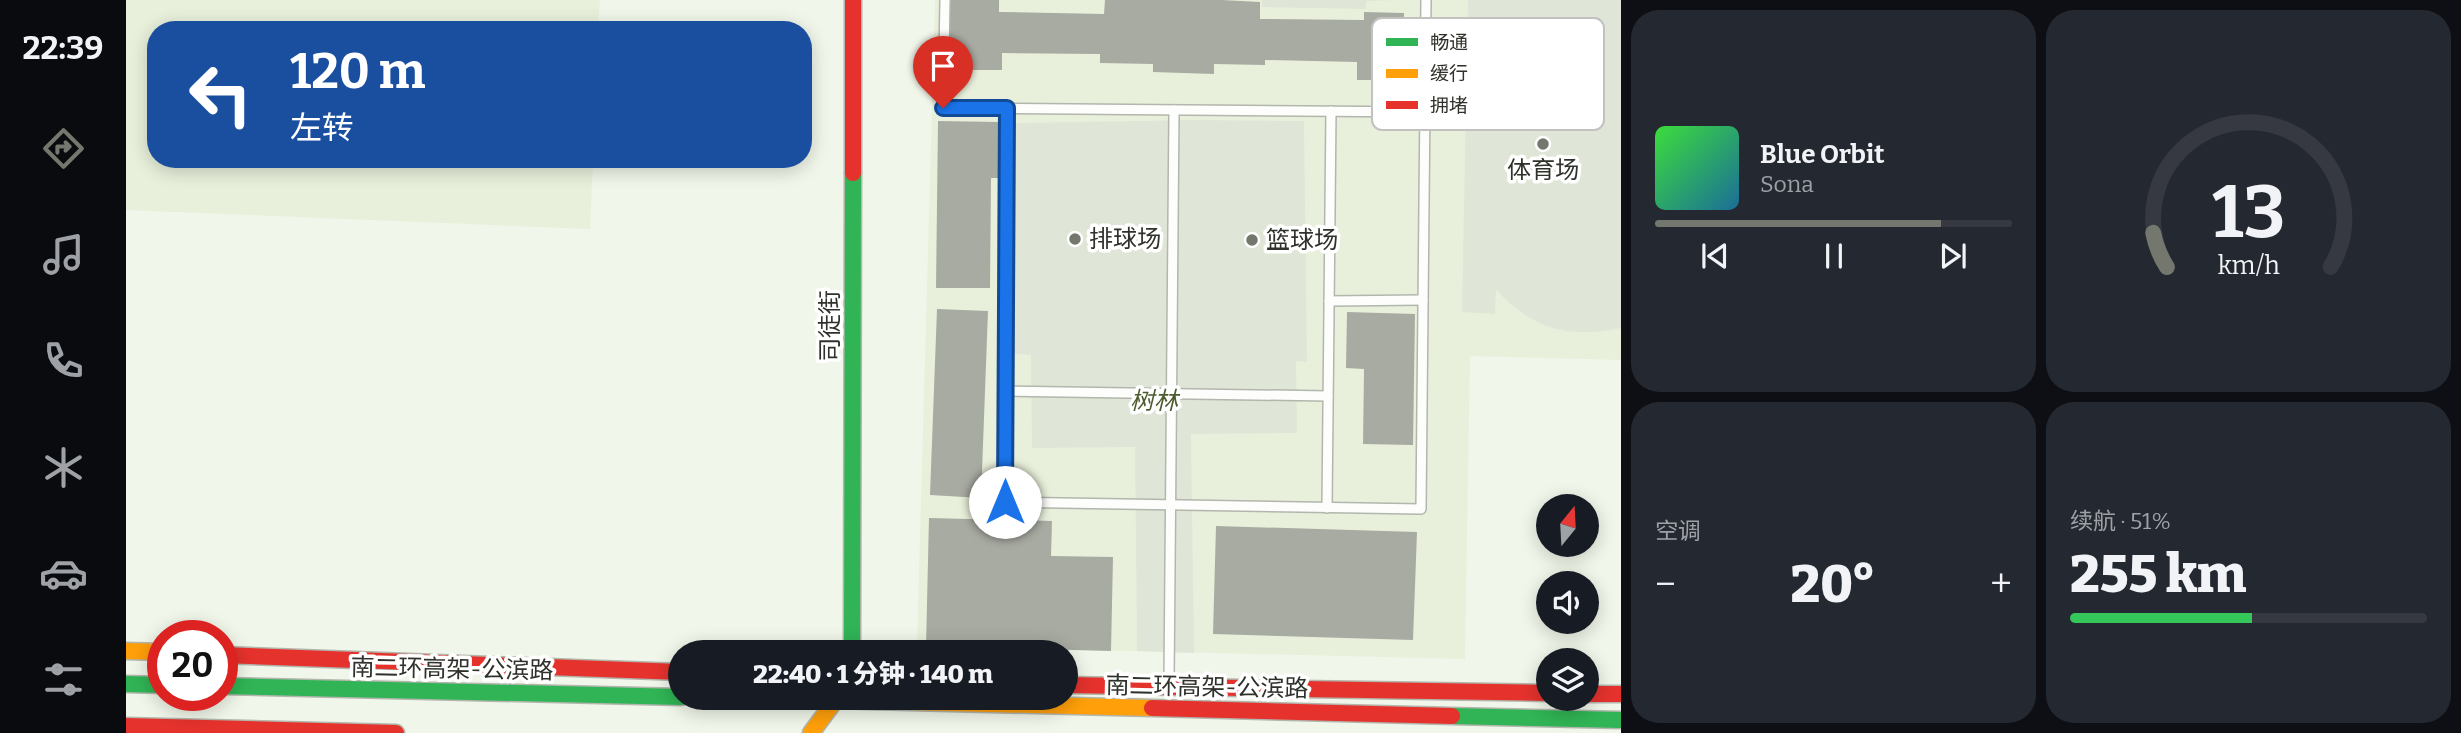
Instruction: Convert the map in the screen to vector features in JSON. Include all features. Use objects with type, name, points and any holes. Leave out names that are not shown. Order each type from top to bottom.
[{"type":"main road","name":"司徒街","points":[[852,640],[853,0]]},
{"type":"main road","points":[[126,651],[147,652]]},
{"type":"main road","points":[[238,655],[668,671]]},
{"type":"main road","points":[[126,684],[147,685]]},
{"type":"main road","points":[[1078,685],[1536,693]]},
{"type":"main road","name":"南二环高架-公滨路","points":[[238,686],[668,697]]},
{"type":"main road","points":[[1599,694],[1621,694]]},
{"type":"main road","name":"南二环高架-公滨路","points":[[1078,706],[1621,720]]},
{"type":"main road","points":[[811,733],[828,710]]},
{"type":"main road","points":[[126,726],[396,733]]},
{"type":"lane","points":[[945,0],[943,108],[1372,111]]},
{"type":"lane","points":[[1426,0],[1426,18]]},
{"type":"lane","points":[[1007,108],[1005,502],[1422,509],[1425,130]]},
{"type":"lane","points":[[1169,689],[1174,110]]},
{"type":"lane","points":[[1327,508],[1331,111]]},
{"type":"lane","points":[[1329,301],[1423,300]]},
{"type":"lane","points":[[1006,391],[1328,396]]},
{"type":"shaded area","points":[[126,0],[600,0],[599,21],[147,21],[147,168],[593,168],[590,229],[126,210]]},
{"type":"shaded area","points":[[935,0],[1621,0],[1621,360],[1470,356],[1465,659],[1078,650],[1078,640],[917,640]]},
{"type":"green space","points":[[1262,0],[1397,0],[1366,1],[1366,9],[1262,7]]},
{"type":"green space","name":"体育场","points":[[1468,0],[1621,0],[1621,328],[1584,332],[1552,328],[1524,314],[1496,290],[1495,314],[1462,312],[1466,130],[1604,130],[1604,18],[1468,18]]},
{"type":"green space","name":"树林","points":[[1304,121],[1307,362],[1296,361],[1297,433],[1191,434],[1194,653],[1137,651],[1135,447],[1032,448],[1031,355],[1014,354],[1013,123]]},
{"type":"building","points":[[950,0],[999,0],[999,12],[1104,14],[1105,0],[1222,0],[1260,2],[1260,19],[1364,20],[1364,12],[1404,13],[1404,18],[1372,18],[1372,80],[1357,80],[1357,62],[1265,60],[1265,65],[1214,64],[1214,74],[1153,72],[1153,64],[1100,63],[1100,54],[1002,53],[1002,70],[949,70]]},
{"type":"building","points":[[938,121],[999,122],[999,178],[991,178],[990,288],[936,288]]},
{"type":"building","points":[[937,309],[988,311],[981,498],[930,495]]},
{"type":"building","points":[[1347,312],[1415,314],[1413,445],[1363,444],[1364,369],[1346,368]]},
{"type":"building","points":[[929,518],[1052,521],[1051,556],[1113,557],[1111,651],[1078,650],[1078,640],[926,640]]},
{"type":"building","points":[[1216,526],[1417,532],[1413,640],[1213,634]]},
{"type":"traffic: fast","points":[[852,640],[853,173]]},
{"type":"traffic: fast","points":[[126,684],[147,685]]},
{"type":"traffic: fast","points":[[238,686],[668,697]]},
{"type":"traffic: fast","points":[[1452,716],[1621,720]]},
{"type":"traffic: slow","points":[[126,651],[147,652]]},
{"type":"traffic: slow","points":[[1078,706],[1152,708]]},
{"type":"traffic: slow","points":[[811,733],[828,710]]},
{"type":"traffic: jam","points":[[853,0],[853,173]]},
{"type":"traffic: jam","points":[[238,656],[668,672]]},
{"type":"traffic: jam","points":[[1078,685],[1536,693]]},
{"type":"traffic: jam","points":[[1599,694],[1621,694]]},
{"type":"traffic: jam","points":[[1152,708],[1452,716]]},
{"type":"traffic: jam","points":[[126,726],[396,733]]},
{"type":"place","name":"体育场","points":[[1543,144]]},
{"type":"place","name":"排球场","points":[[1075,239]]},
{"type":"place","name":"篮球场","points":[[1252,240]]},
{"type":"route","points":[[943,108],[1007,108],[1005,502]]}]
